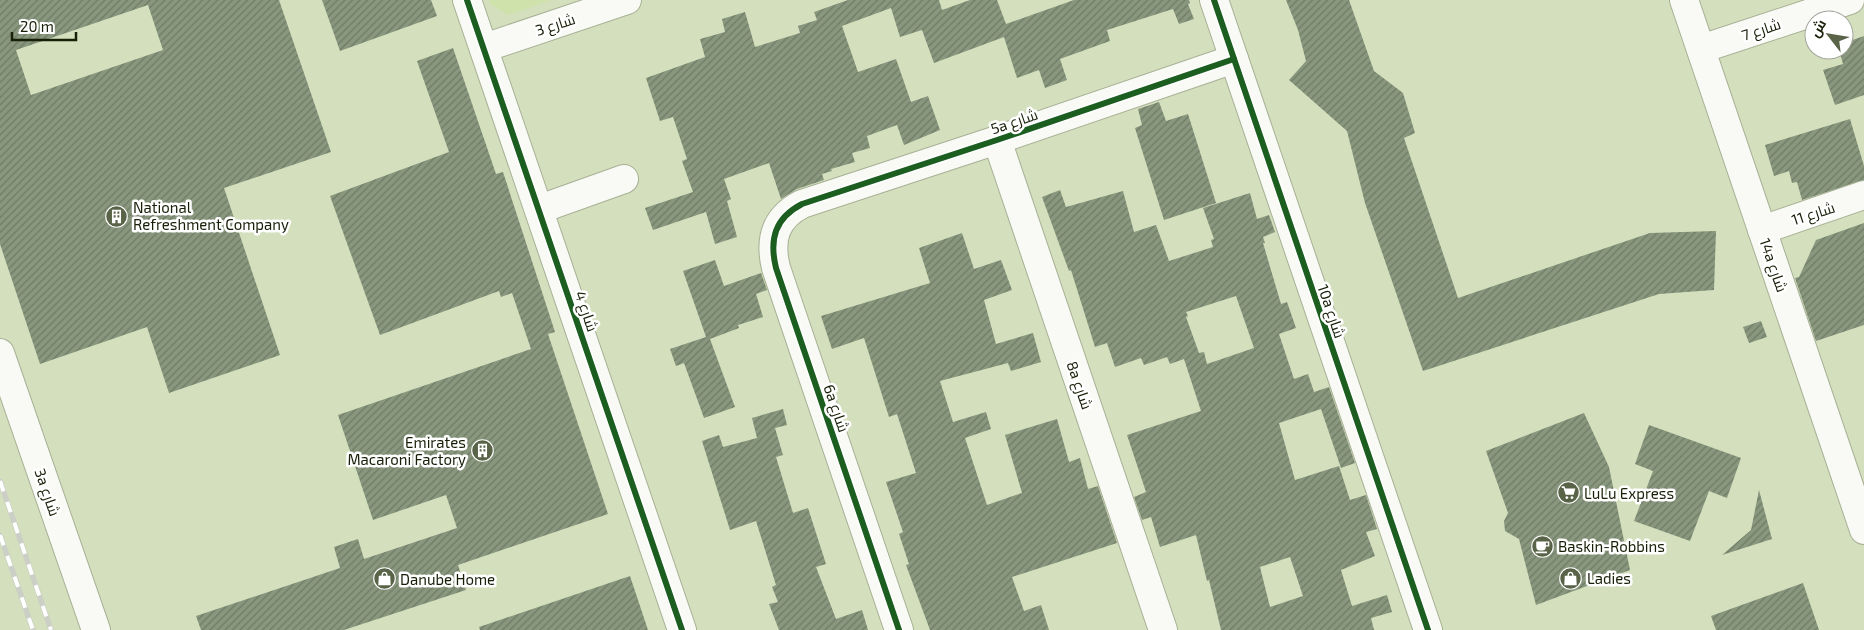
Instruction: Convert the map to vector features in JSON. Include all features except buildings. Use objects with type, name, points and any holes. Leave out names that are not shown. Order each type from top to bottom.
[{"type":"street","name":"شارع 4","points":[[467,0],[540,209],[682,630]]},
{"type":"street","name":"شارع 3","points":[[484,48],[627,0]]},
{"type":"street","name":"10a شارع","points":[[1214,0],[1428,630]]},
{"type":"street","name":"14a شارع","points":[[1684,0],[1864,530]]},
{"type":"street","name":"شارع 7","points":[[1701,49],[1850,0]]},
{"type":"street","name":"5a شارع","points":[[802,204],[1234,59]]},
{"type":"street","name":"8a شارع","points":[[997,140],[1163,630]]},
{"type":"street","points":[[540,209],[624,179]]},
{"type":"street","name":"شارع 11","points":[[1762,230],[1864,196]]},
{"type":"street","name":"6a شارع","points":[[802,204],[790,211],[780,223],[773,237],[772,253],[898,630]]},
{"type":"street","name":"3a شارع","points":[[0,353],[96,630]]},
{"type":"shaded area","points":[[489,0],[552,0],[508,15],[490,4]]},
{"type":"railway","points":[[0,481],[51,630]]},
{"type":"railway","points":[[0,535],[33,630]]},
{"type":"cycle path","points":[[467,0],[682,630]]},
{"type":"cycle path","points":[[1214,0],[1428,630]]},
{"type":"cycle path","points":[[899,630],[776,268],[773,248],[776,230],[780,223],[802,204],[1234,59]]},
{"type":"place","name":"National Refreshment Company","points":[[117,216]]},
{"type":"place","name":"Emirates Macaroni Factory","points":[[482,451]]},
{"type":"place","name":"LuLu Express","points":[[1568,493]]},
{"type":"place","name":"Baskin-Robbins","points":[[1542,546]]},
{"type":"place","name":"Ladies","points":[[1571,578]]},
{"type":"place","name":"Danube Home","points":[[384,579]]}]
